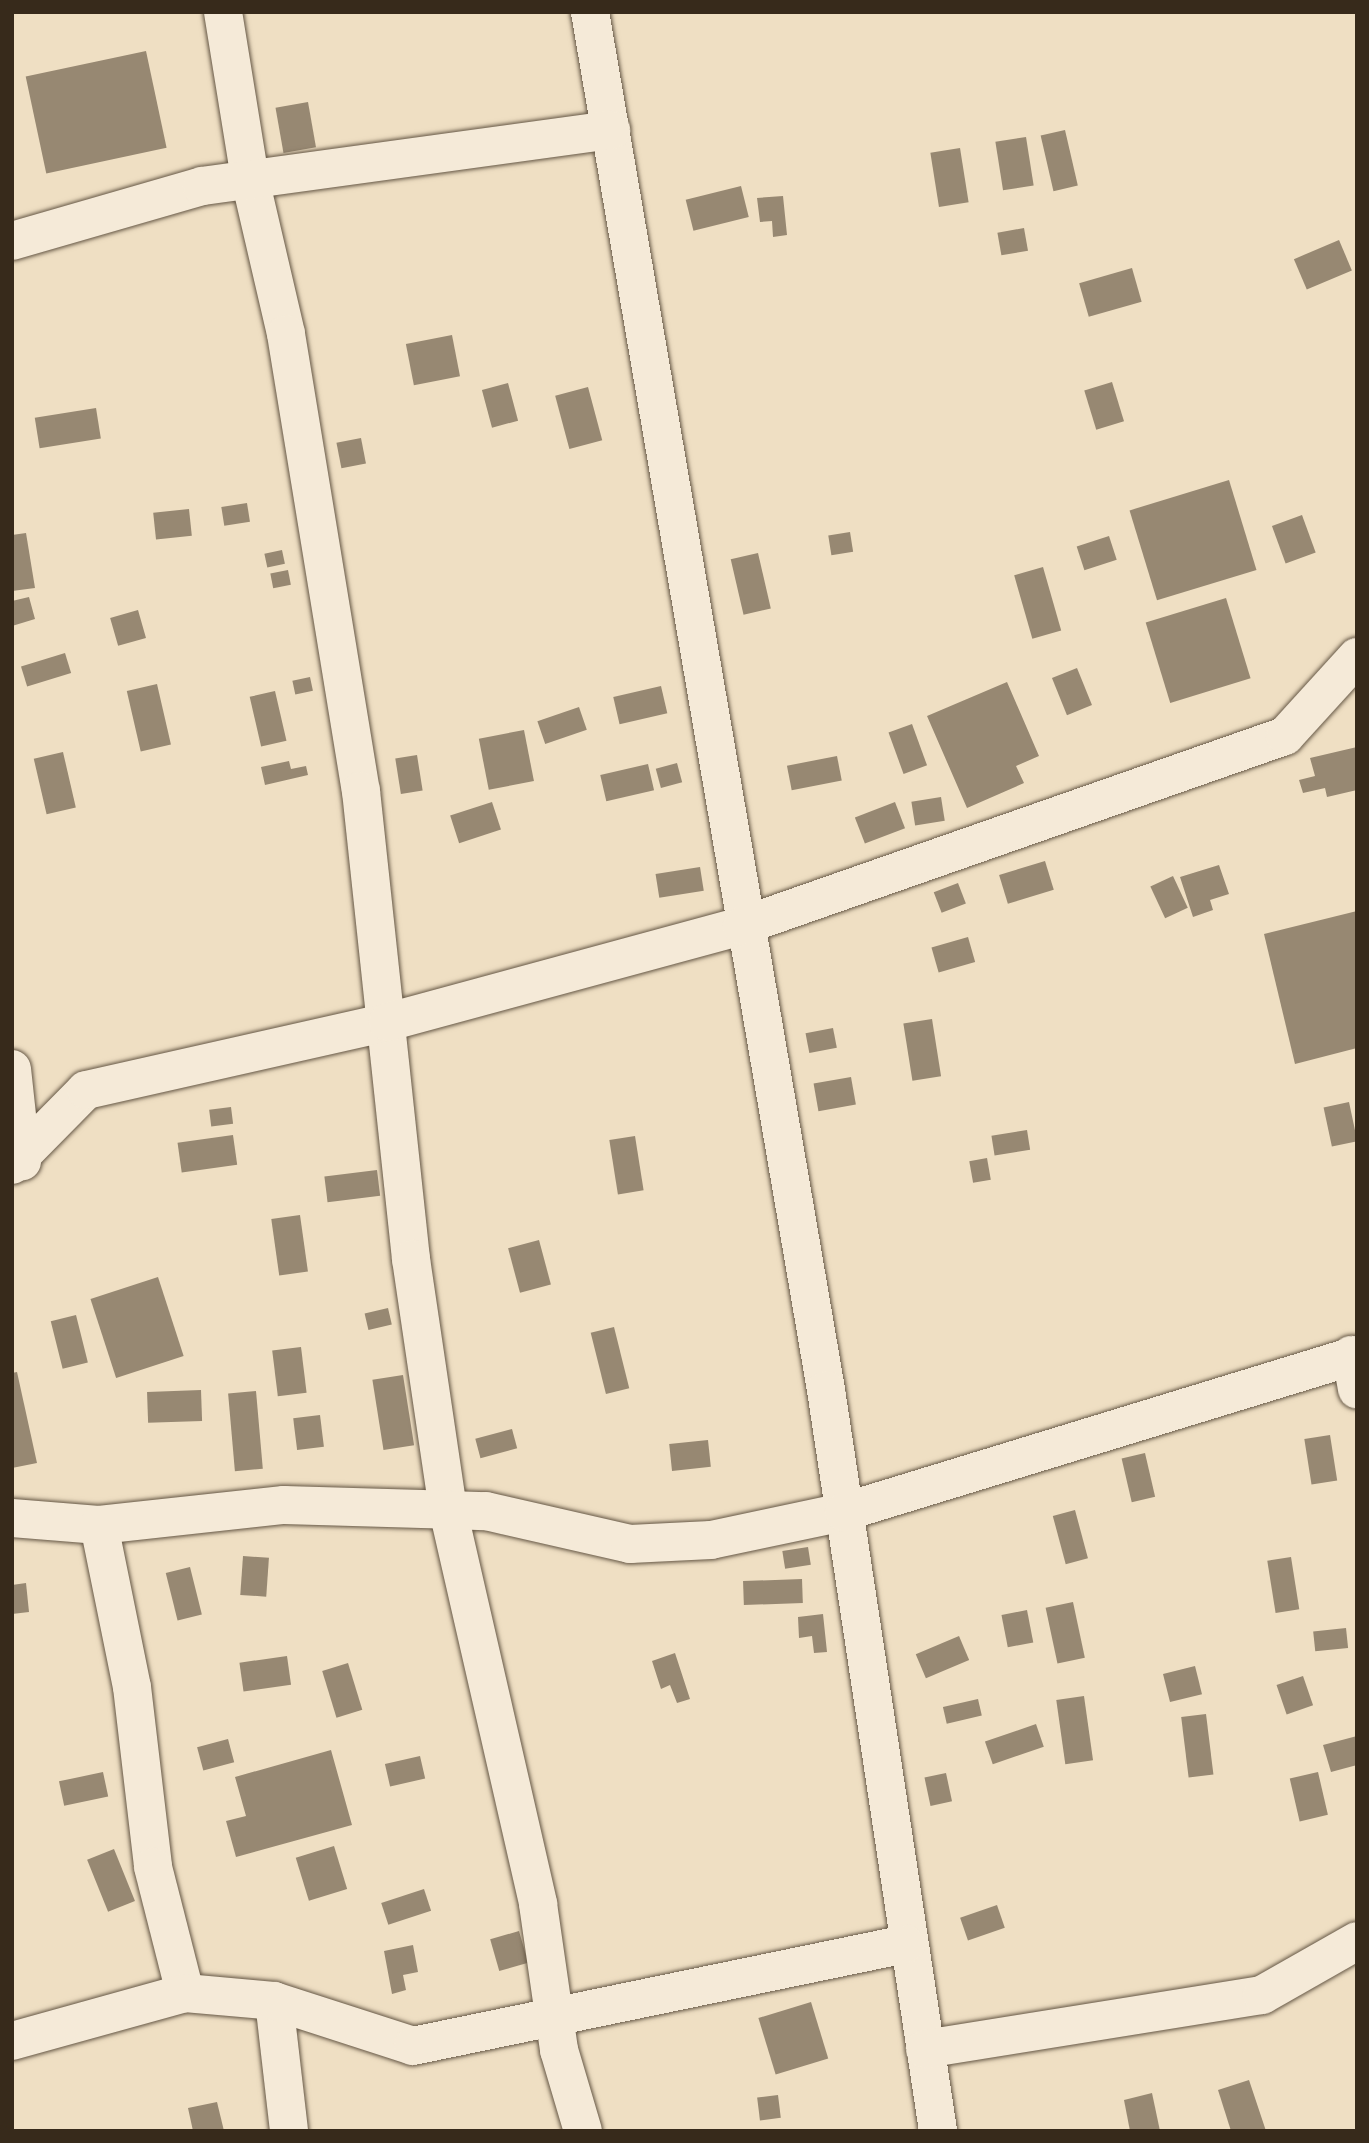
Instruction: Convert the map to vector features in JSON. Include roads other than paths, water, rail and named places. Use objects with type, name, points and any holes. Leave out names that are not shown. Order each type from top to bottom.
[{"type":"street","points":[[223,12],[250,179],[286,334],[361,791],[388,1022],[411,1259],[448,1510],[559,2015],[559,2050],[583,2131]]},
{"type":"street","points":[[590,12],[742,926],[844,1511],[906,1944],[938,2131]]},
{"type":"street","points":[[12,241],[201,186],[611,130]]},
{"type":"street","points":[[17,1163],[86,1090],[388,1022],[742,926],[1286,736],[1357,657]]},
{"type":"street","points":[[12,1069],[17,1163]]},
{"type":"street","points":[[12,1518],[99,1525],[284,1505],[486,1511],[630,1544],[711,1540],[844,1511],[1355,1366]]},
{"type":"street","points":[[99,1525],[132,1687],[153,1867],[185,1993]]},
{"type":"street","points":[[925,2049],[1262,1995],[1357,1941]]},
{"type":"street","points":[[12,2041],[185,1993],[274,2001],[413,2046],[906,1944]]},
{"type":"street","points":[[274,2001],[289,2131]]}]
